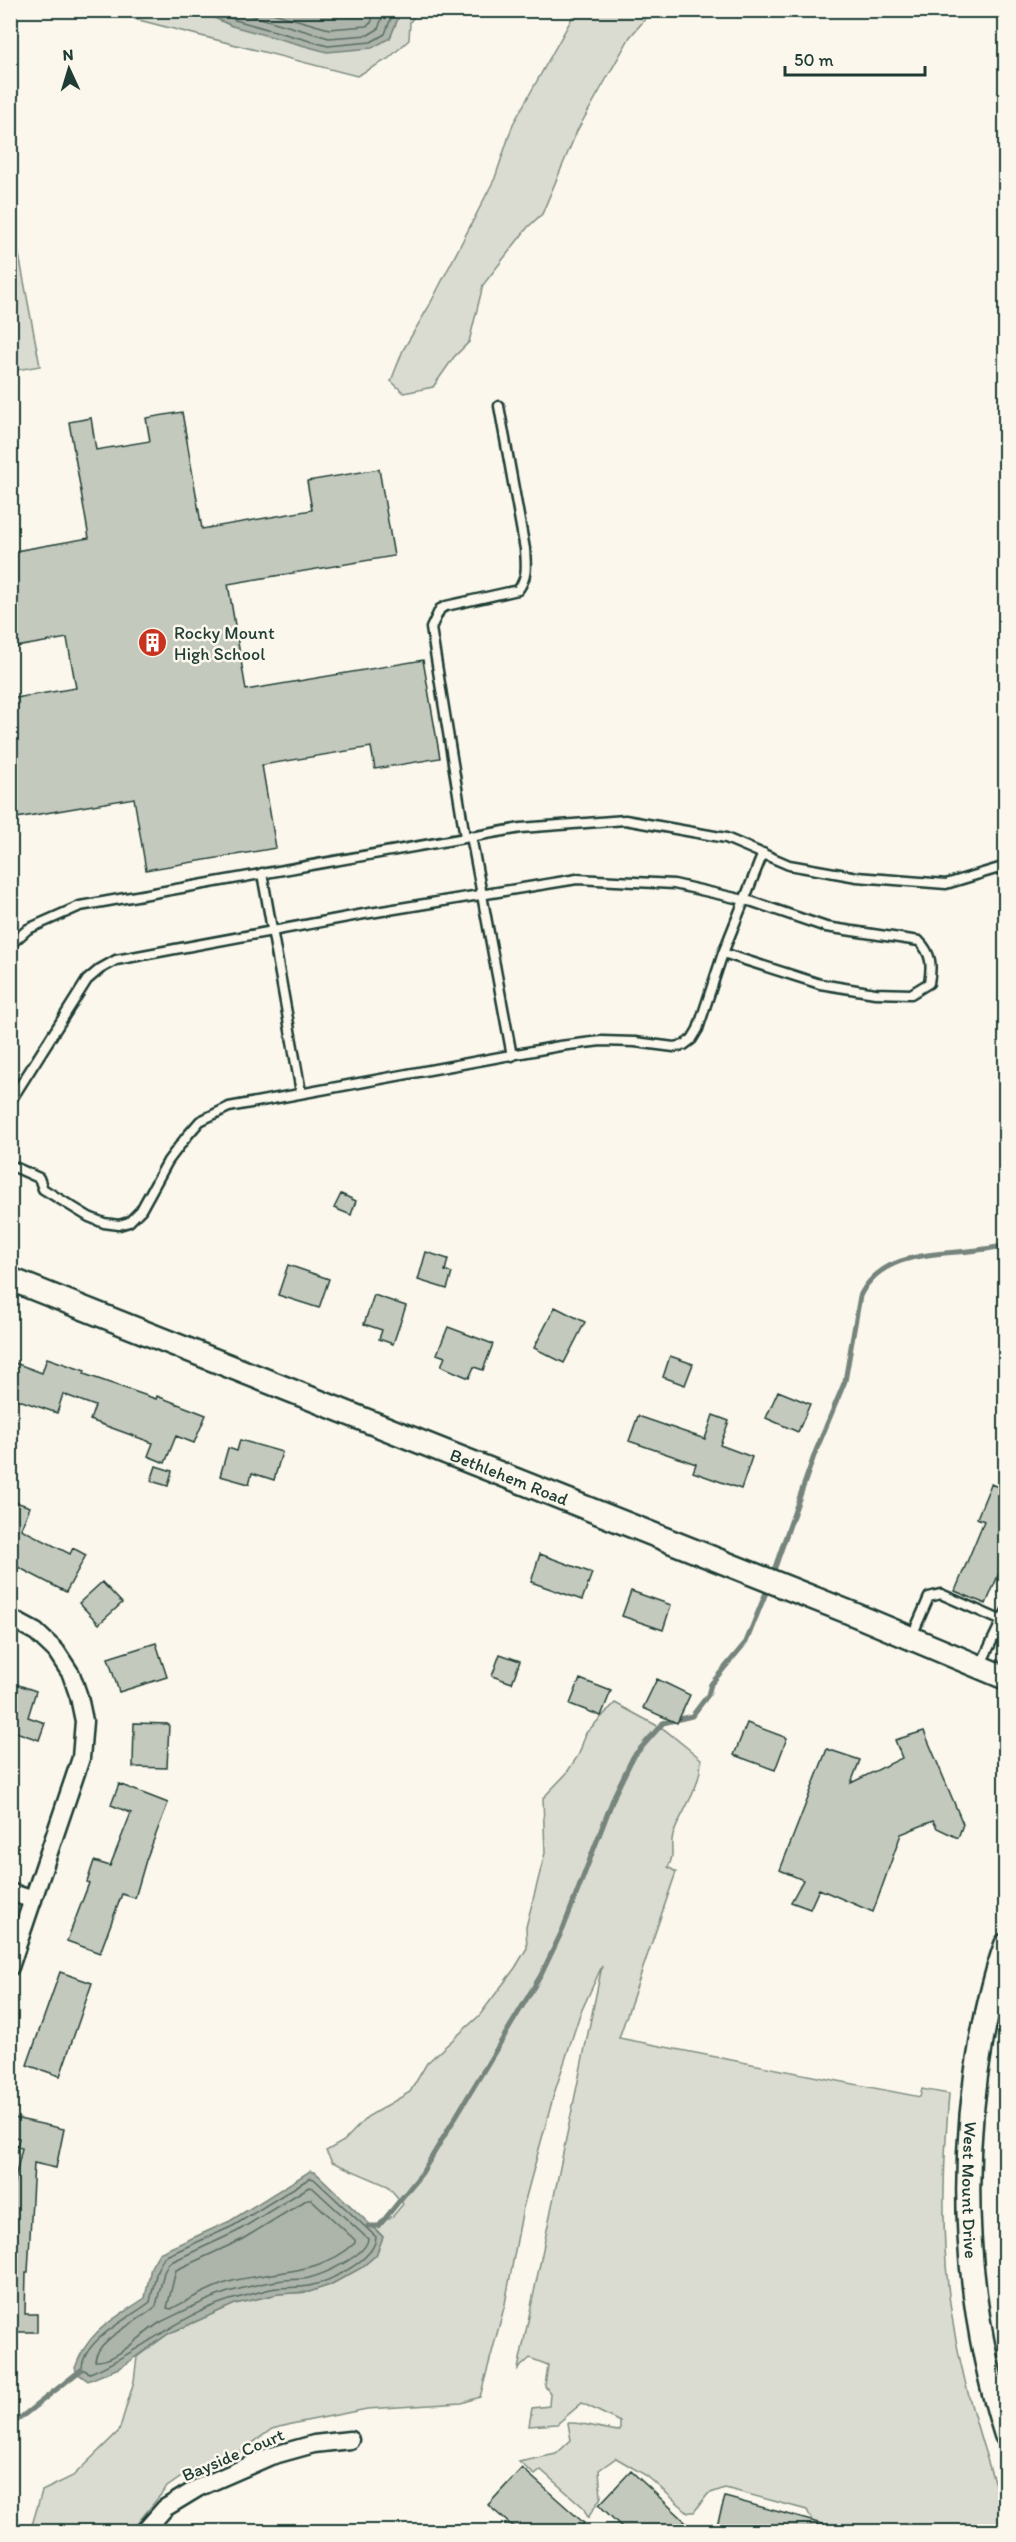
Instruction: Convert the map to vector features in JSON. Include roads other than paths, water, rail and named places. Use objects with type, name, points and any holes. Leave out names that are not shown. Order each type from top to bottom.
[{"type":"main road","name":"Bethlehem Road","points":[[10,1279],[911,1638],[1005,1678]]},
{"type":"main road","name":"West Mount Drive","points":[[1005,1945],[998,1967],[975,2078],[969,2136],[968,2208],[972,2286],[982,2347],[1005,2435]]},
{"type":"street","points":[[10,1618],[36,1632],[56,1651],[71,1674],[84,1721],[81,1758],[10,1967]]},
{"type":"street","points":[[10,1892],[33,1900]]},
{"type":"street","name":"Bayside Court","points":[[144,2532],[165,2508],[198,2488],[271,2456],[314,2444],[350,2440]]},
{"type":"lane","points":[[499,406],[525,549],[524,582],[518,590],[446,606],[440,609],[431,628],[468,837],[512,1056]]},
{"type":"lane","points":[[10,945],[28,929],[80,906],[521,828],[625,820],[726,838],[789,865],[857,877],[946,884],[1005,866]]},
{"type":"lane","points":[[10,1165],[39,1178],[43,1189],[82,1213],[104,1223],[119,1225],[129,1222],[141,1210],[168,1161],[200,1121],[229,1107],[301,1092],[601,1041],[674,1047],[684,1045],[698,1029],[723,953],[763,854]]},
{"type":"lane","points":[[262,873],[301,1092]]},
{"type":"lane","points":[[10,1102],[87,980],[116,960],[481,893],[577,879],[674,884],[744,901],[826,927],[919,941],[927,949],[931,959],[929,983],[911,994],[875,993],[820,984],[723,953]]},
{"type":"lane","points":[[911,1638],[929,1597],[935,1594],[942,1594],[1003,1616],[979,1667]]},
{"type":"water","points":[[200,11],[401,11],[390,38],[372,48],[327,52],[232,26]]},
{"type":"water","points":[[310,2171],[316,2173],[383,2237],[376,2255],[361,2268],[330,2285],[309,2292],[278,2294],[235,2304],[168,2334],[121,2367],[88,2381],[77,2373],[75,2368],[80,2355],[95,2335],[113,2319],[145,2298],[151,2267],[159,2253],[230,2221]]},
{"type":"waterway","points":[[772,1576],[815,1453],[845,1381],[860,1296],[872,1279],[887,1267],[905,1260],[1006,1245]]},
{"type":"waterway","points":[[368,2226],[379,2226],[422,2173],[541,1975],[563,1929],[615,1794],[633,1757],[663,1723],[692,1716],[708,1695],[711,1684],[746,1642],[769,1585]]},
{"type":"waterway","points":[[10,2426],[81,2370]]},
{"type":"place","name":"Rocky Mount High School","points":[[153,643]]}]
